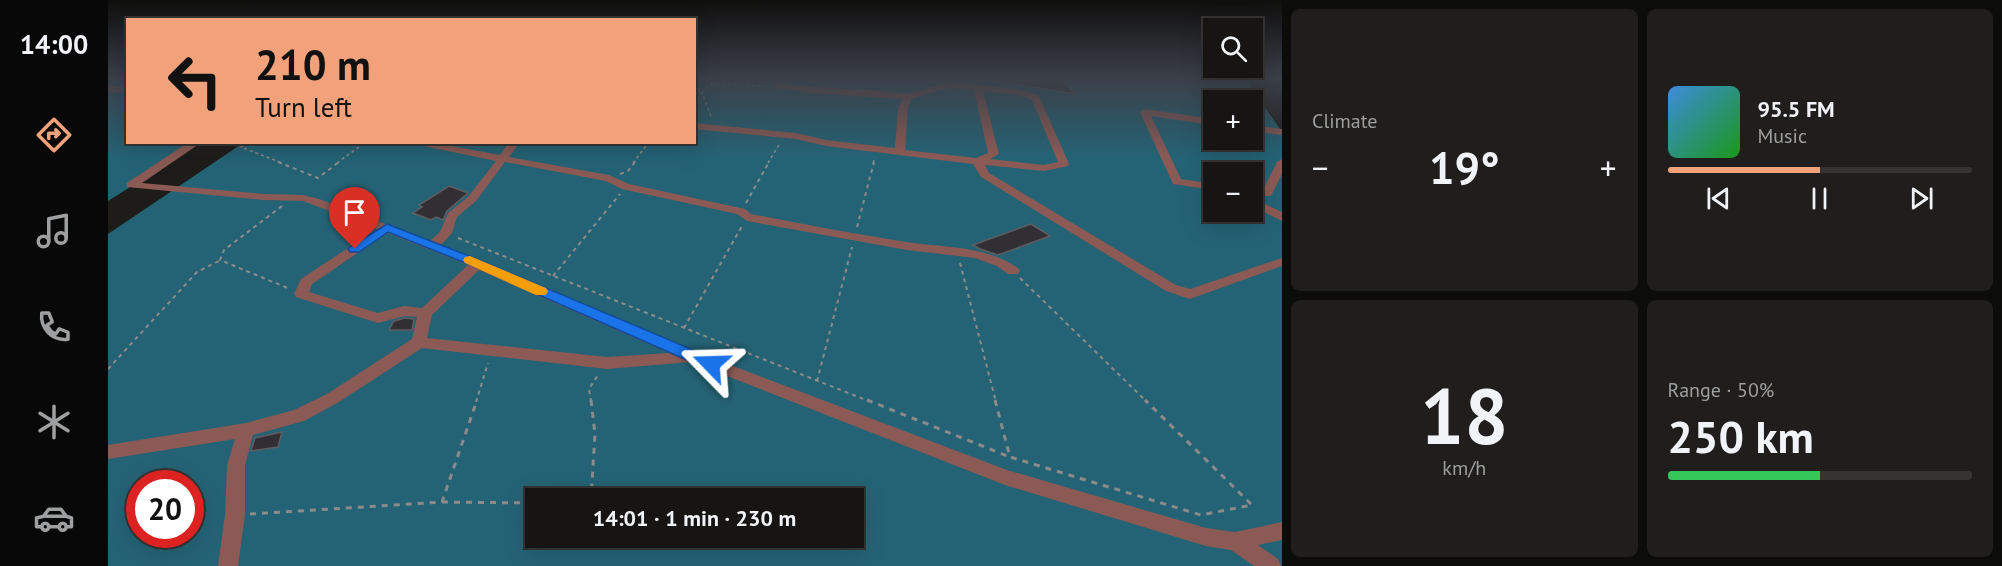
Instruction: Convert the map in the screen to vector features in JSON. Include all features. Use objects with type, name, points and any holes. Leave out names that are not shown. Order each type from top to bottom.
[{"type":"lane","points":[[900,152],[904,104]]},
{"type":"lane","points":[[977,161],[994,154],[982,104]]},
{"type":"lane","points":[[696,126],[784,135],[977,161],[1044,168],[1058,167],[1065,161],[1039,104]]},
{"type":"lane","points":[[1203,120],[1145,112],[1178,182],[1203,185]]},
{"type":"lane","points":[[1263,129],[1282,132]]},
{"type":"lane","points":[[194,144],[131,185],[315,201],[477,264],[691,356],[873,424],[1005,477],[1206,537],[1235,541],[1282,531]]},
{"type":"lane","points":[[420,144],[609,178],[626,187],[854,236],[909,246],[957,251],[1002,261],[1013,271]]},
{"type":"lane","points":[[433,246],[446,233],[452,216],[472,199],[513,144]]},
{"type":"lane","points":[[977,161],[986,175],[1182,293],[1190,294],[1282,262]]},
{"type":"lane","points":[[1263,194],[1267,194],[1282,162]]},
{"type":"lane","points":[[1263,206],[1282,216]]},
{"type":"lane","points":[[387,228],[306,282],[301,294],[378,318],[404,311],[425,313]]},
{"type":"lane","points":[[419,342],[425,313],[477,264]]},
{"type":"lane","points":[[108,452],[246,430],[298,416],[333,398],[419,342],[605,363],[691,356]]},
{"type":"lane","points":[[228,566],[235,515],[236,465],[246,430]]},
{"type":"lane","points":[[1235,541],[1271,566]]},
{"type":"path","points":[[706,104],[714,128]]},
{"type":"path","points":[[684,328],[784,135]]},
{"type":"path","points":[[245,144],[241,147],[318,178],[363,144]]},
{"type":"path","points":[[609,178],[628,171],[648,144]]},
{"type":"path","points":[[817,381],[877,149]]},
{"type":"path","points":[[553,276],[626,187]]},
{"type":"path","points":[[108,369],[197,272],[220,260],[224,250],[293,198]]},
{"type":"path","points":[[446,233],[1010,457],[1201,515],[1252,504],[1013,271]]},
{"type":"path","points":[[957,251],[1010,457]]},
{"type":"path","points":[[220,260],[301,294]]},
{"type":"path","points":[[442,502],[465,440],[492,350]]},
{"type":"path","points":[[592,488],[595,434],[589,389],[605,363]]},
{"type":"path","points":[[235,515],[442,502],[525,503]]},
{"type":"water","points":[[108,104],[126,104],[126,144],[198,144],[108,201]]},
{"type":"water","points":[[696,104],[1203,104],[1203,150],[1263,150],[1263,104],[1282,132],[1282,566],[108,566],[108,234],[242,144],[696,144]]},
{"type":"building","points":[[449,186],[468,193],[447,211],[443,220],[436,217],[431,220],[413,213],[422,207],[419,205]]},
{"type":"building","points":[[1031,224],[1050,236],[998,255],[973,245]]},
{"type":"building","points":[[405,318],[414,319],[412,330],[389,330],[394,321]]},
{"type":"building","points":[[282,432],[278,447],[251,451],[255,438]]},
{"type":"slow traffic","points":[[470,260],[541,291]]},
{"type":"route","points":[[355,249],[387,228],[711,364]]}]
